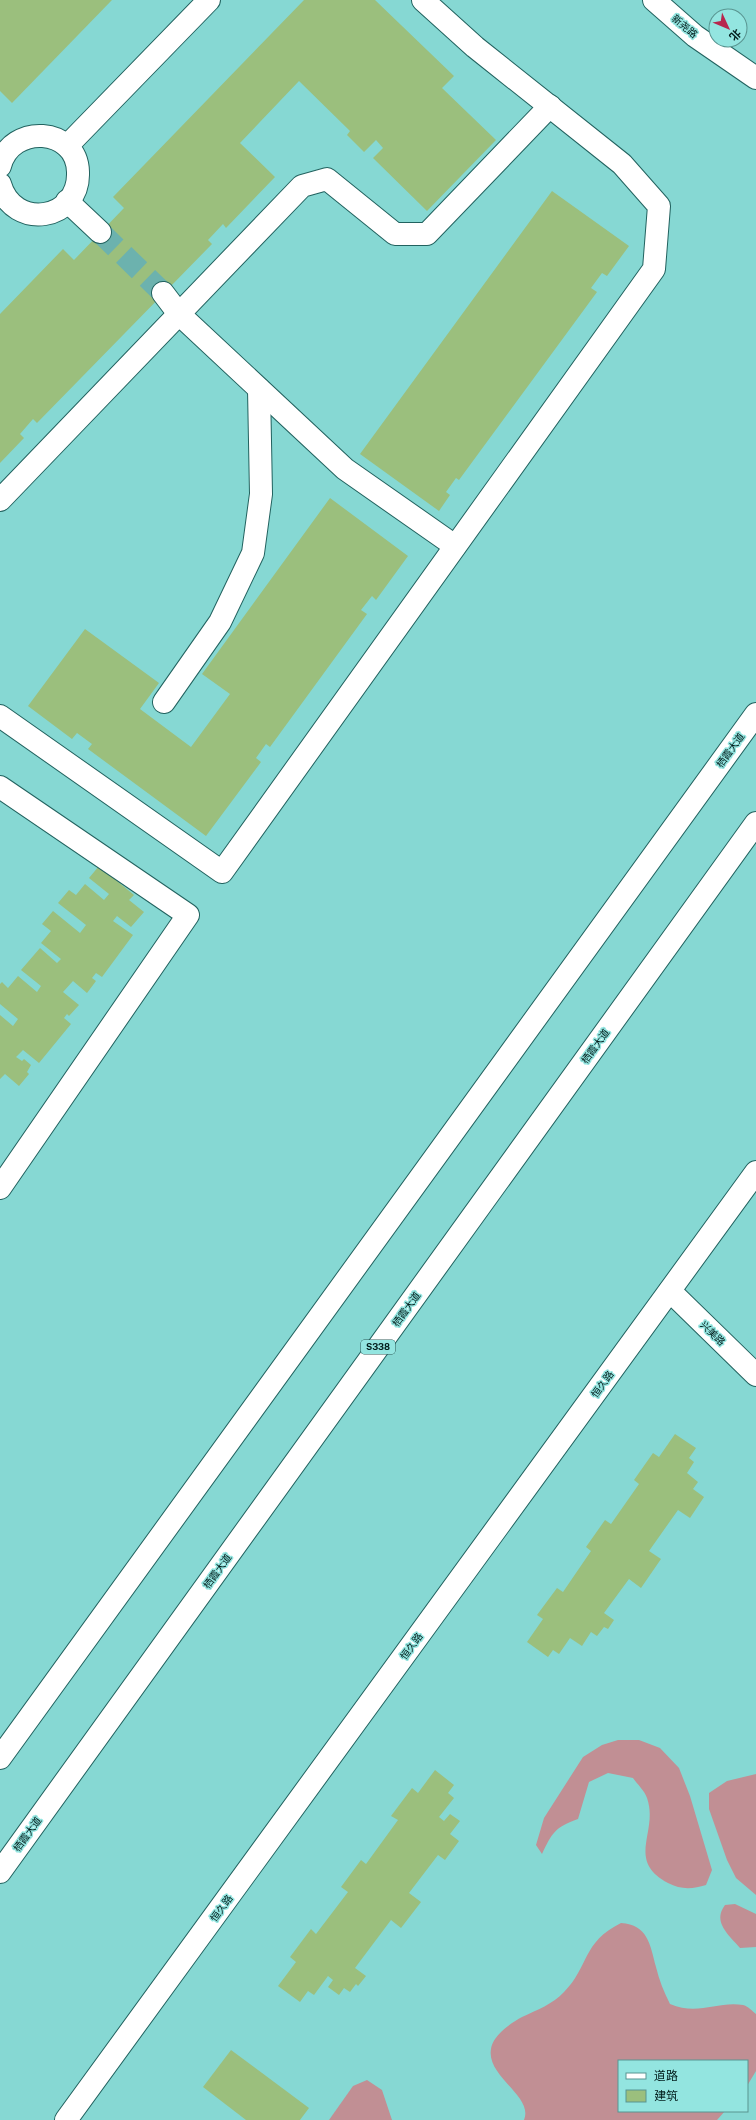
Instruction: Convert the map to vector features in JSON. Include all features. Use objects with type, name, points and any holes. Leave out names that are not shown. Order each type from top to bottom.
[{"type":"street","points":[[67,146],[209,0]]},
{"type":"street","points":[[0,716],[222,872],[654,269],[659,206],[622,164],[475,47],[423,0]]},
{"type":"street","name":"新尧路","points":[[654,0],[695,36],[756,78]]},
{"type":"street","points":[[0,500],[302,186],[327,179],[395,234],[427,234],[550,106]]},
{"type":"street","points":[[0,166],[5,143],[16,142],[29,136],[42,135],[55,139],[67,146],[74,158],[78,171],[77,184],[68,201],[62,207],[49,214],[35,215],[5,208],[0,184]]},
{"type":"street","points":[[68,201],[100,232]]},
{"type":"street","points":[[163,293],[179,314],[345,469],[455,546]]},
{"type":"street","points":[[164,702],[220,622],[253,553],[261,494],[259,389]]},
{"type":"street","name":"栖霞大道","points":[[0,1758],[756,714]]},
{"type":"street","points":[[0,787],[188,915],[0,1188]]},
{"type":"street","name":"栖霞大道","points":[[0,1872],[756,822]]},
{"type":"street","name":"恒久路","points":[[66,2120],[756,1172]]},
{"type":"street","name":"兴美路","points":[[670,1291],[756,1375]]},
{"type":"shaded area","points":[[618,1740],[639,1740],[660,1748],[679,1768],[690,1796],[712,1870],[706,1885],[687,1888],[678,1887],[668,1883],[655,1874],[648,1865],[646,1845],[650,1810],[646,1795],[633,1778],[608,1773],[589,1782],[578,1819],[559,1828],[552,1836],[542,1854],[536,1845],[544,1818],[583,1757],[602,1745]]},
{"type":"shaded area","points":[[756,1774],[756,1895],[736,1878],[727,1860],[709,1809],[709,1793],[727,1781]]},
{"type":"shaded area","points":[[735,1904],[756,1914],[756,1947],[740,1948],[727,1933],[721,1923],[721,1911],[725,1905]]},
{"type":"shaded area","points":[[621,1923],[637,1927],[642,1932],[649,1943],[660,1981],[670,2004],[690,2009],[734,2004],[743,2005],[748,2007],[756,2014],[756,2071],[748,2084],[748,2060],[618,2060],[618,2112],[724,2112],[717,2120],[524,2120],[525,2111],[517,2094],[495,2069],[491,2059],[492,2044],[503,2030],[522,2017],[560,1996],[572,1983],[592,1947],[608,1930]]},
{"type":"shaded area","points":[[367,2080],[382,2090],[392,2120],[329,2120],[353,2086]]},
{"type":"building","points":[[0,0],[112,0],[12,103],[0,91]]},
{"type":"building","points":[[304,0],[375,0],[454,76],[442,88],[496,140],[427,211],[373,158],[383,148],[376,140],[364,152],[347,135],[350,131],[299,81],[240,143],[275,177],[226,228],[223,224],[208,240],[212,244],[37,423],[33,419],[20,434],[24,438],[0,463],[0,314],[63,249],[74,260],[124,208],[113,197]]},
{"type":"building","points":[[552,191],[629,246],[607,276],[602,273],[591,288],[597,292],[459,480],[456,478],[446,492],[450,495],[439,511],[360,454]]},
{"type":"building","points":[[330,498],[408,556],[376,600],[372,596],[361,610],[367,614],[270,747],[266,744],[256,758],[261,762],[206,836],[88,749],[92,744],[77,733],[72,739],[28,706],[85,629],[159,683],[140,709],[191,747],[230,694],[202,674]]},
{"type":"building","points":[[99,866],[134,895],[129,900],[144,912],[131,927],[117,916],[113,921],[133,935],[102,977],[96,973],[92,978],[96,981],[87,993],[73,981],[63,992],[79,1005],[69,1016],[67,1014],[64,1018],[71,1024],[39,1063],[23,1050],[16,1057],[22,1061],[24,1059],[31,1065],[27,1072],[29,1074],[19,1086],[5,1074],[0,1079],[0,1015],[13,1026],[18,1019],[0,1004],[0,984],[2,982],[8,988],[18,976],[37,992],[41,986],[21,970],[40,948],[57,963],[61,959],[41,943],[51,931],[42,924],[53,911],[80,933],[86,925],[58,903],[69,890],[76,895],[85,884],[104,900],[109,894],[89,878]]},
{"type":"building","points":[[675,1434],[696,1448],[689,1458],[694,1462],[687,1473],[698,1482],[693,1489],[704,1497],[690,1518],[678,1510],[649,1551],[661,1559],[641,1588],[629,1579],[604,1613],[614,1620],[608,1629],[604,1627],[597,1636],[591,1632],[582,1646],[570,1638],[559,1654],[553,1650],[548,1657],[527,1642],[543,1619],[537,1615],[557,1588],[563,1592],[591,1551],[586,1547],[605,1520],[611,1524],[639,1484],[634,1480],[653,1453],[659,1457]]},
{"type":"building","points":[[435,1770],[454,1785],[448,1793],[454,1798],[439,1817],[444,1821],[450,1814],[460,1821],[450,1834],[459,1841],[445,1860],[438,1855],[409,1893],[421,1902],[401,1928],[391,1920],[355,1968],[366,1976],[358,1986],[356,1984],[350,1992],[344,1988],[339,1995],[328,1987],[333,1980],[328,1976],[314,1995],[308,1991],[300,2002],[278,1986],[296,1962],[290,1957],[311,1929],[316,1934],[348,1892],[341,1887],[361,1860],[366,1864],[398,1820],[391,1816],[412,1788],[418,1793]]},
{"type":"building","points":[[231,2050],[309,2108],[300,2120],[246,2120],[203,2087]]},
{"type":"tunnel","points":[[100,232],[163,293]]}]
